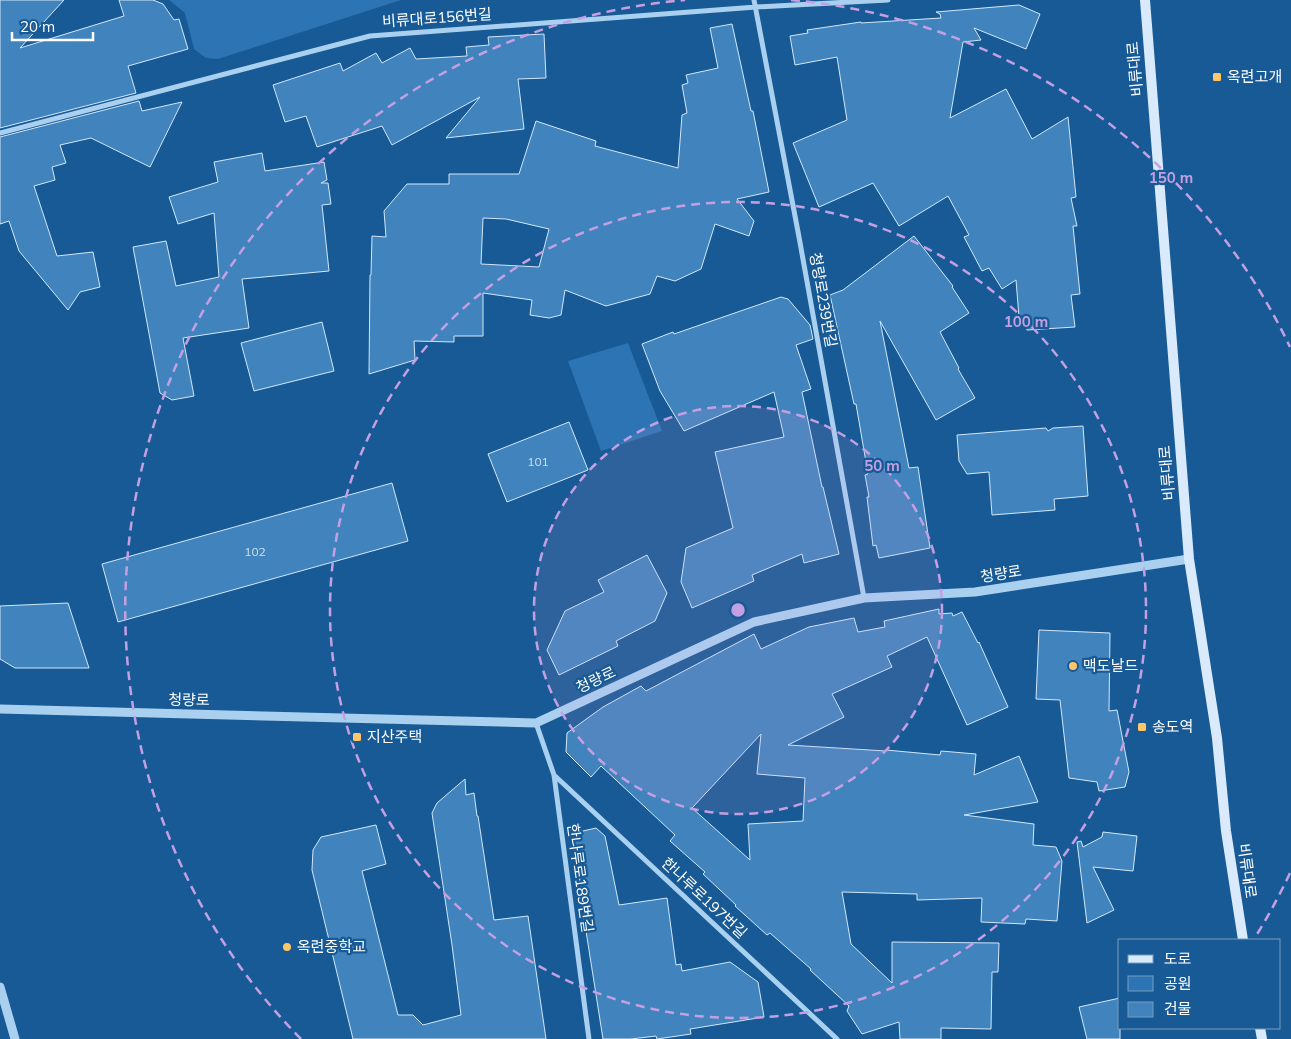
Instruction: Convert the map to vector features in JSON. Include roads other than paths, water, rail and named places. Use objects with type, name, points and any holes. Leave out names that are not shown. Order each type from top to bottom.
[{"type":"main road","name":"비류대로","points":[[1145,0],[1189,559],[1217,738],[1226,831],[1243,939]]},
{"type":"street","name":"청량로239번길","points":[[754,0],[800,237],[864,598]]},
{"type":"street","name":"비류대로156번길","points":[[0,133],[370,36],[756,7],[888,0]]},
{"type":"street","name":"청량로","points":[[0,709],[536,723],[754,622],[864,598],[975,592],[1189,559]]},
{"type":"street","name":"한나루로189번길","points":[[536,723],[554,775],[589,1039]]},
{"type":"street","name":"한나루로197번길","points":[[554,775],[837,1039]]},
{"type":"street","points":[[0,987],[15,1039]]},
{"type":"place","name":"옥련고개","points":[[1217,77]]},
{"type":"place","name":"맥도날드","points":[[1073,666]]},
{"type":"place","name":"송도역","points":[[1142,727]]},
{"type":"place","name":"지산주택","points":[[357,737]]},
{"type":"place","name":"옥련중학교","points":[[287,947]]}]
